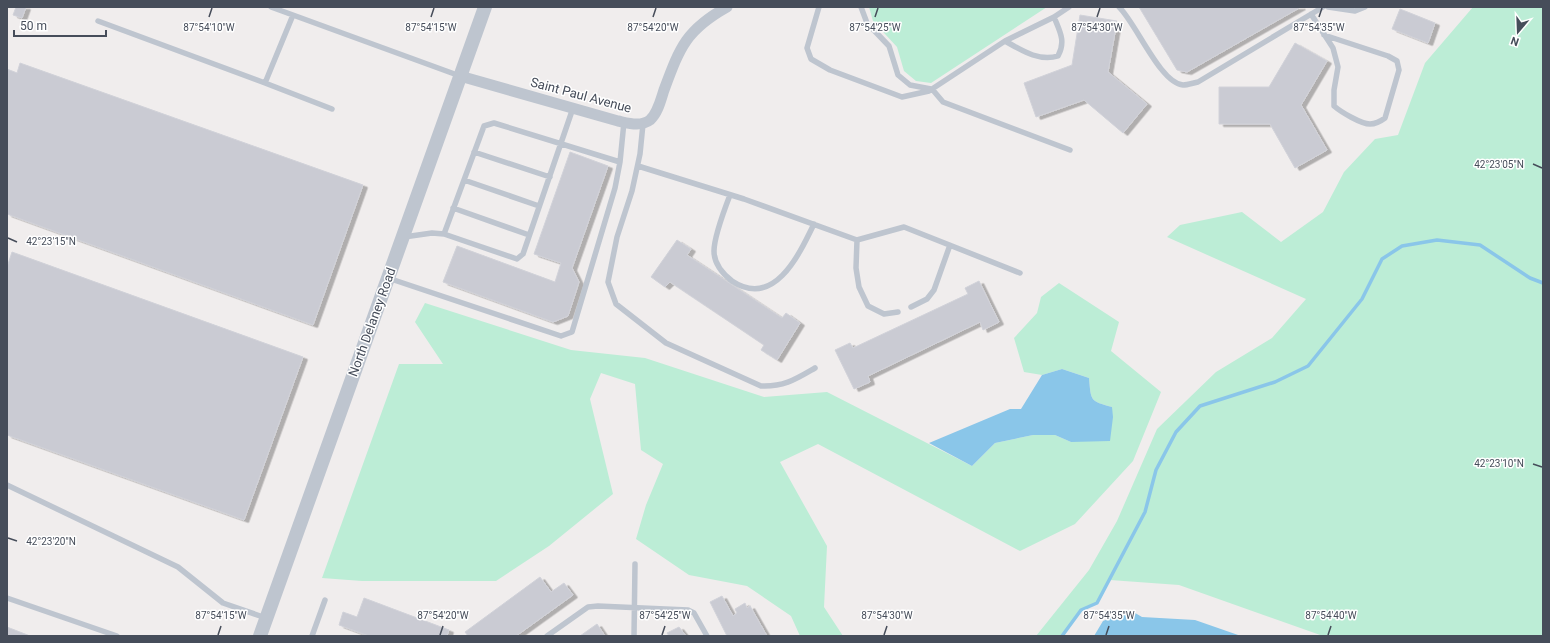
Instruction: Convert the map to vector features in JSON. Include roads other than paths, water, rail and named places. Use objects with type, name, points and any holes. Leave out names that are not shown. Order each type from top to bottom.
[{"type":"street","name":"North Delaney Road","points":[[260,636],[485,7]]},
{"type":"street","name":"Saint Paul Avenue","points":[[460,76],[624,122],[643,124],[651,119],[657,110],[674,62],[688,37],[700,24],[727,7]]},
{"type":"lane","points":[[271,7],[460,76]]},
{"type":"lane","points":[[819,7],[807,48],[811,59],[830,70],[902,97],[932,89],[1004,41],[1054,17],[1069,7]]},
{"type":"lane","points":[[861,7],[867,23],[889,46],[898,75],[910,85],[932,89],[943,102],[1070,150]]},
{"type":"lane","points":[[1119,7],[1127,15],[1151,56],[1170,80],[1182,85],[1198,82],[1323,7]]},
{"type":"lane","points":[[1328,7],[1355,11],[1365,7]]},
{"type":"lane","points":[[1311,14],[1324,35],[1333,48],[1338,67],[1334,90],[1334,106],[1341,113],[1370,124],[1379,122],[1384,118],[1399,70],[1397,61],[1388,56],[1324,35]]},
{"type":"lane","points":[[265,83],[293,15]]},
{"type":"lane","points":[[1004,41],[1039,58],[1049,59],[1058,56],[1064,39],[1054,17]]},
{"type":"lane","points":[[98,21],[332,109]]},
{"type":"lane","points":[[403,237],[432,233],[444,234],[517,259],[523,254],[574,108]]},
{"type":"lane","points":[[388,278],[561,336],[572,332],[615,188],[620,162],[624,122]]},
{"type":"lane","points":[[444,234],[484,126],[494,123],[561,145],[620,162]]},
{"type":"lane","points":[[643,124],[638,166],[632,192],[617,237],[608,282],[616,304],[666,343],[761,386],[776,387],[788,383],[815,368]]},
{"type":"lane","points":[[474,152],[550,177]]},
{"type":"lane","points":[[638,166],[730,194],[857,240],[904,227],[1020,273]]},
{"type":"lane","points":[[464,180],[539,206]]},
{"type":"lane","points":[[730,194],[714,250],[717,264],[728,278],[741,287],[765,288],[777,281],[800,253],[814,224]]},
{"type":"lane","points":[[453,208],[530,235]]},
{"type":"lane","points":[[857,240],[856,268],[859,287],[868,306],[884,314],[898,312]]},
{"type":"lane","points":[[911,307],[927,299],[934,290],[950,245]]},
{"type":"lane","points":[[7,485],[178,567],[223,603],[266,618]]},
{"type":"lane","points":[[634,636],[635,564]]},
{"type":"lane","points":[[7,598],[117,636]]},
{"type":"lane","points":[[312,636],[325,600]]},
{"type":"lane","points":[[547,636],[588,607],[635,607],[688,610],[694,613],[707,636]]},
{"type":"water","points":[[1062,369],[1089,378],[1090,391],[1093,399],[1099,403],[1112,407],[1113,417],[1110,441],[1071,442],[1055,435],[1033,435],[995,443],[972,466],[929,443],[1010,409],[1021,409],[1042,375]]},
{"type":"water","points":[[1130,610],[1142,617],[1195,620],[1241,636],[1094,636],[1103,621]]},
{"type":"waterway","points":[[1062,636],[1081,610],[1097,603],[1145,512],[1156,470],[1176,432],[1200,406],[1275,382],[1308,366],[1362,299],[1382,259],[1402,246],[1437,240],[1480,245],[1530,278],[1543,283]]}]
